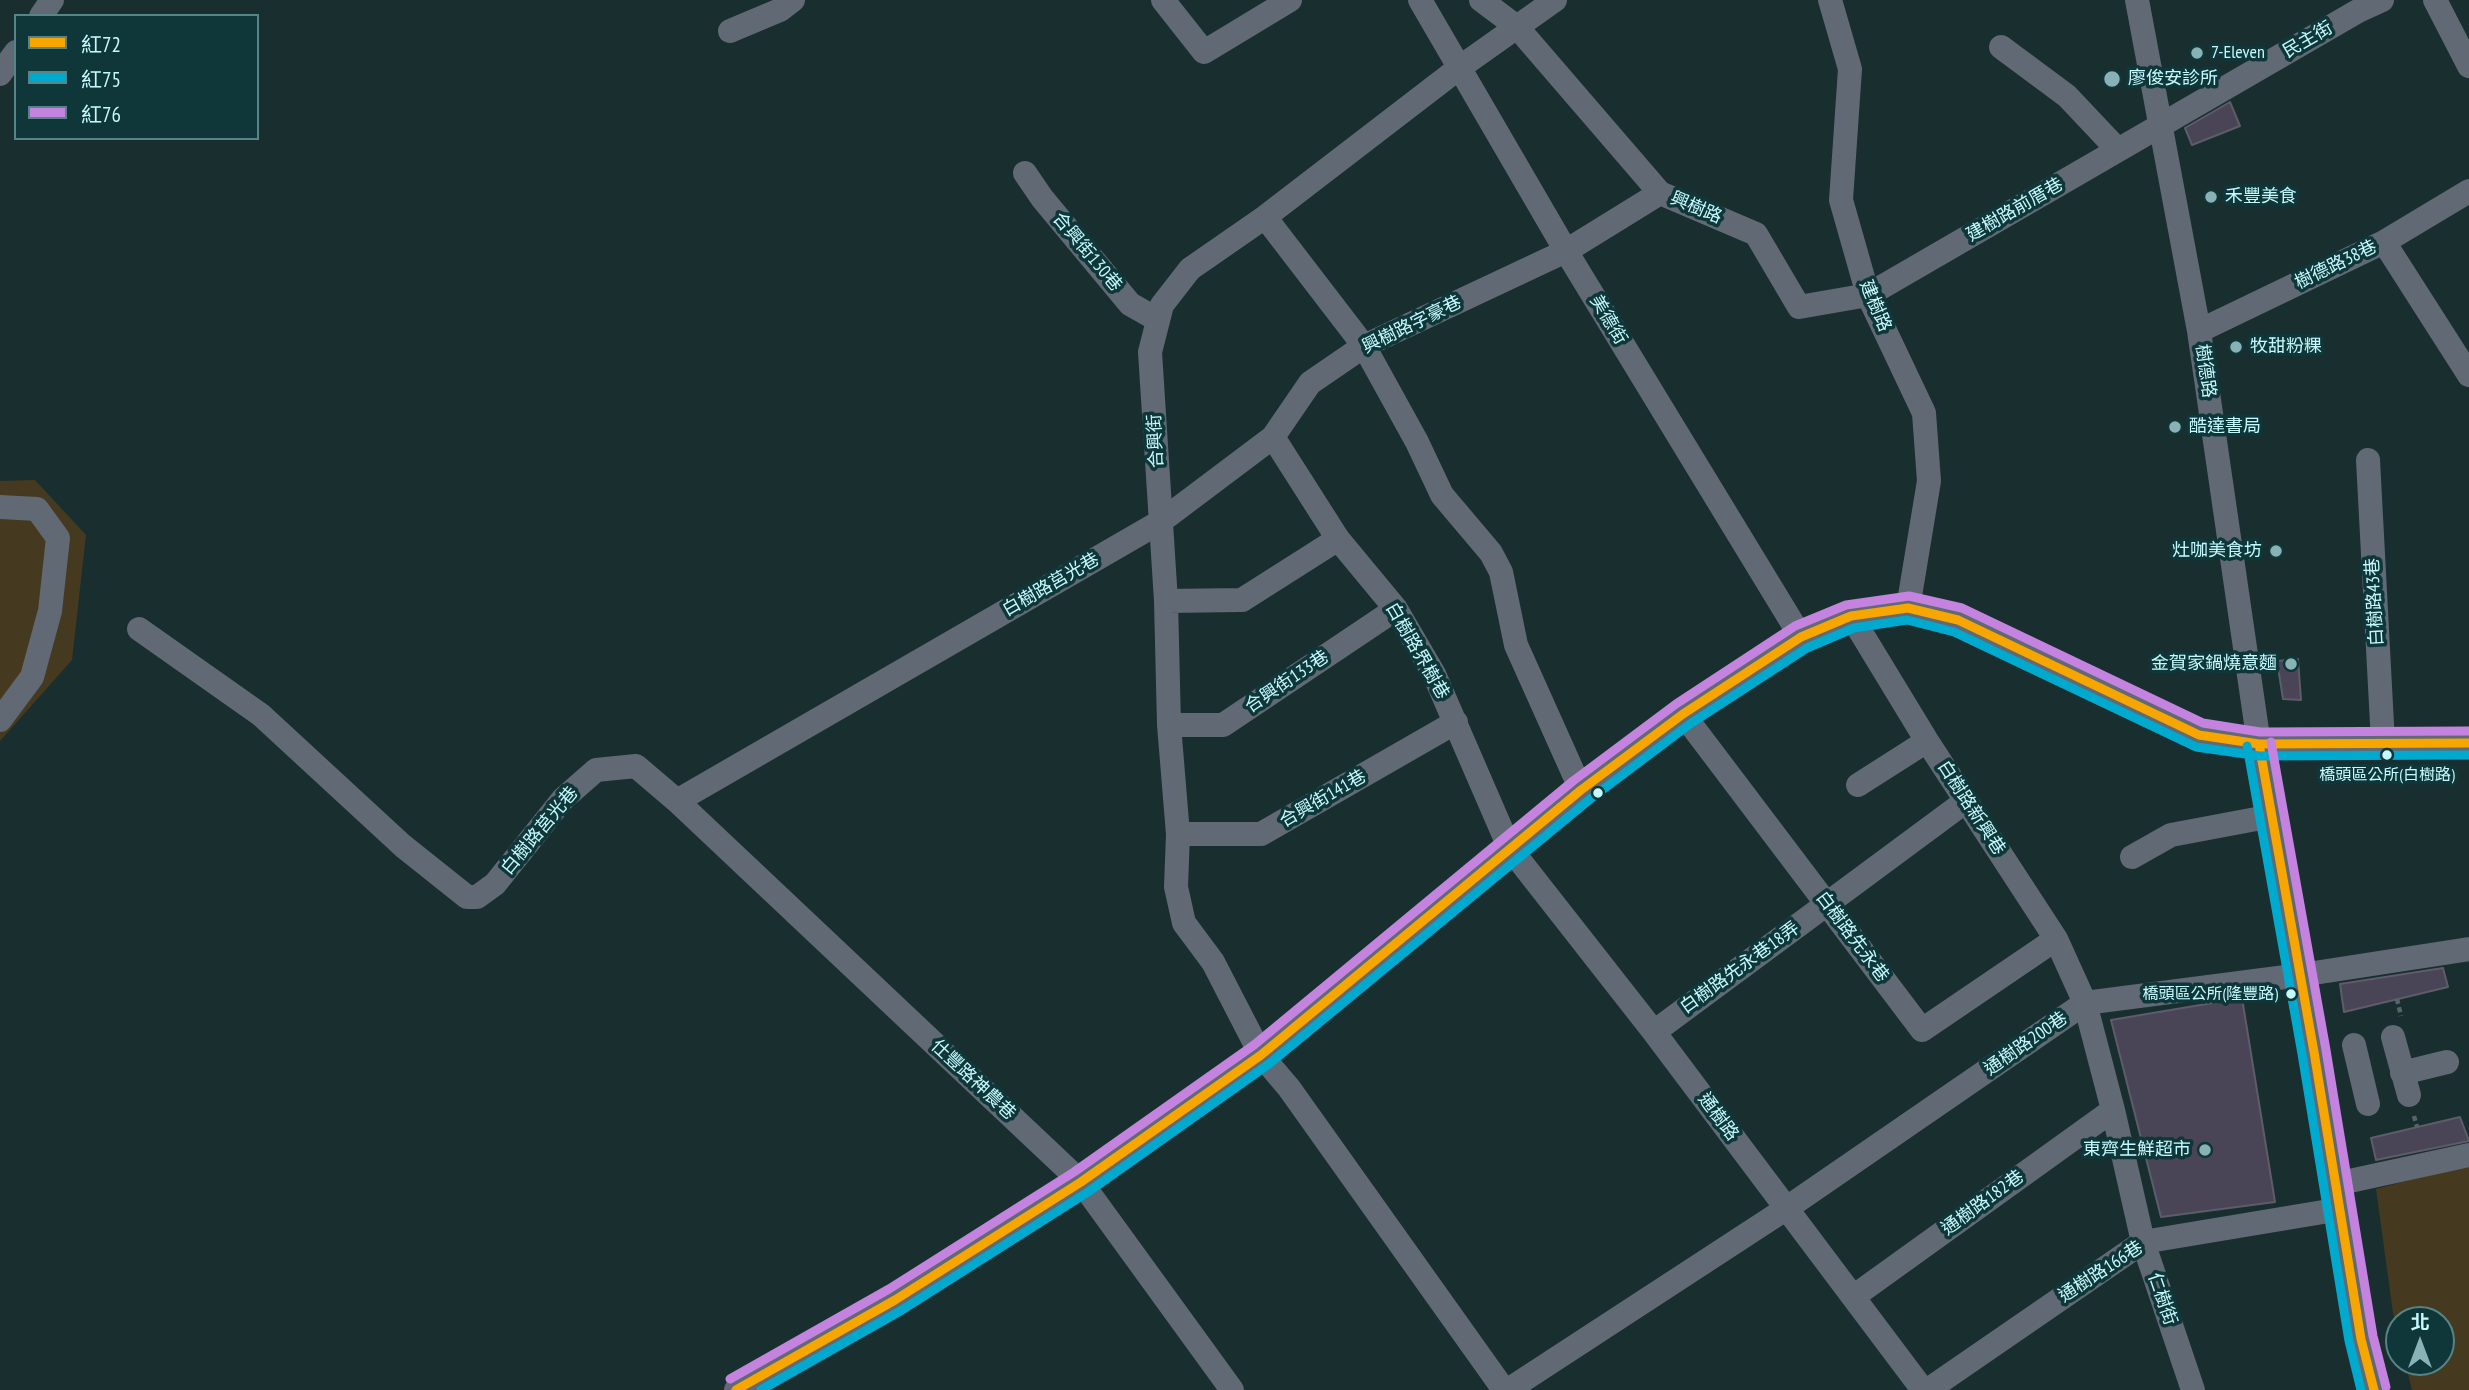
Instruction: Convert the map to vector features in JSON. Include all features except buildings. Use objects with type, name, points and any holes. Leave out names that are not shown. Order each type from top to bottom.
[{"type":"street","points":[[730,31],[780,10],[793,0]]},
{"type":"street","points":[[1163,0],[1205,52],[1290,0]]},
{"type":"street","name":"美德街","points":[[1420,0],[1566,251],[1801,637]]},
{"type":"street","name":"興樹路","points":[[1481,0],[1517,27],[1660,193],[1756,234],[1799,307],[1868,295]]},
{"type":"street","name":"合興街","points":[[1506,1390],[1289,1088],[1261,1055],[1213,962],[1184,923],[1176,887],[1178,834],[1169,725],[1166,601],[1150,352],[1162,305],[1189,269],[1265,217],[1459,68],[1555,0]]},
{"type":"street","name":"建樹路","points":[[1830,0],[1850,69],[1841,200],[1868,295],[1924,413],[1929,481],[1908,608]]},
{"type":"street","name":"樹德路","points":[[2137,0],[2199,331],[2259,744],[2301,975],[2361,1339],[2374,1390]]},
{"type":"street","name":"民主街","points":[[2162,125],[2356,5],[2382,0]]},
{"type":"street","points":[[2435,0],[2469,66]]},
{"type":"street","points":[[2001,47],[2067,96],[2118,150]]},
{"type":"street","points":[[0,74],[14,55]]},
{"type":"street","name":"建樹路前厝巷","points":[[1868,295],[2162,125]]},
{"type":"street","name":"合興街130巷","points":[[1025,173],[1042,198],[1130,304],[1158,320]]},
{"type":"street","name":"樹德路38巷","points":[[2199,331],[2384,242],[2469,191]]},
{"type":"street","name":"興樹路字豪巷","points":[[1160,522],[1273,437],[1310,383],[1364,346],[1566,251],[1660,193]]},
{"type":"street","points":[[1265,217],[1364,346],[1417,442],[1442,495],[1491,553],[1502,572],[1516,645],[1581,790]]},
{"type":"street","points":[[2384,242],[2469,375]]},
{"type":"street","name":"白樹路界樹巷","points":[[1273,437],[1338,539],[1396,609],[1434,674],[1509,848]]},
{"type":"street","name":"白樹路43巷","points":[[2368,460],[2383,743]]},
{"type":"street","points":[[0,507],[37,509],[58,538],[50,611],[32,677],[0,720]]},
{"type":"street","name":"白樹路莒光巷","points":[[139,629],[261,715],[403,846],[467,897],[477,897],[495,884],[563,799],[596,770],[636,766],[677,801],[1160,522]]},
{"type":"street","points":[[1166,601],[1242,600],[1338,539]]},
{"type":"street","points":[[736,1390],[895,1300],[1081,1182],[1261,1055],[1509,848],[1683,714],[1801,637],[1851,616],[1908,608],[1958,620],[2199,735],[2259,744],[2469,743]]},
{"type":"street","name":"合興街133巷","points":[[1169,725],[1223,725],[1396,609]]},
{"type":"street","name":"白樹路新興巷","points":[[1851,616],[1927,741],[2056,939],[2085,1003]]},
{"type":"street","name":"白樹路先永巷","points":[[1683,714],[1922,1030],[2056,939]]},
{"type":"street","name":"合興街141巷","points":[[1178,834],[1261,834],[1456,722]]},
{"type":"street","points":[[1858,785],[1927,741]]},
{"type":"street","name":"仕豐路神農巷","points":[[677,801],[1081,1182],[1232,1390]]},
{"type":"street","name":"白樹路先永巷18弄","points":[[1654,1032],[1966,801]]},
{"type":"street","points":[[2132,857],[2171,835],[2272,816]]},
{"type":"street","name":"通樹路","points":[[1509,848],[1654,1032],[1926,1390]]},
{"type":"street","name":"通樹路200巷","points":[[1506,1390],[1787,1208],[2085,1003],[2301,975],[2469,949]]},
{"type":"street","name":"仁樹街","points":[[2085,1003],[2143,1242],[2193,1390]]},
{"type":"street","points":[[2393,1037],[2405,1084],[2447,1062]]},
{"type":"street","points":[[2354,1045],[2368,1104]]},
{"type":"street","name":"通樹路182巷","points":[[1853,1297],[2113,1110]]},
{"type":"street","points":[[2336,1184],[2469,1155]]},
{"type":"street","name":"通樹路166巷","points":[[1926,1390],[2143,1242],[2341,1209]]},
{"type":"shaded area","points":[[35,480],[86,535],[72,660],[0,741],[0,481]]},
{"type":"shaded area","points":[[2469,1164],[2469,1390],[2412,1390],[2408,1376],[2455,1376],[2455,1306],[2392,1306],[2376,1189]]},
{"type":"transit line","name":"紅76","points":[[730,1379],[889,1289],[1074,1172],[1254,1045],[1573,781],[1676,704],[1795,626],[1846,605],[1909,596],[1962,608],[2203,723],[2260,732],[2469,731]]},
{"type":"transit line","name":"紅72","points":[[736,1390],[895,1300],[1081,1182],[1261,1055],[1581,790],[1683,714],[1801,637],[1851,616],[1908,608],[1958,620],[2199,735],[2259,744],[2469,743]]},
{"type":"transit line","name":"紅75","points":[[761,1390],[902,1310],[1088,1192],[1269,1064],[1589,800],[1690,724],[1807,648],[1854,628],[1907,620],[1954,632],[2196,747],[2259,756],[2469,755]]},
{"type":"transit line","name":"紅76","points":[[2271,742],[2373,1336],[2386,1387]]},
{"type":"transit line","name":"紅72","points":[[2259,744],[2314,1052],[2361,1339],[2374,1390]]},
{"type":"transit line","name":"紅75","points":[[2247,746],[2302,1054],[2349,1341],[2361,1390]]},
{"type":"place","name":"7-Eleven","points":[[2197,53]]},
{"type":"place","name":"廖俊安診所","points":[[2112,79]]},
{"type":"place","name":"禾豐美食","points":[[2211,197]]},
{"type":"place","name":"牧甜粉粿","points":[[2236,347]]},
{"type":"place","name":"酷達書局","points":[[2175,427]]},
{"type":"place","name":"灶咖美食坊","points":[[2276,551]]},
{"type":"place","name":"金賀家鍋燒意麵","points":[[2291,664]]},
{"type":"place","name":"橋頭區公所(白樹路)","points":[[2387,755]]},
{"type":"place","name":"橋頭區公所(隆豐路)","points":[[2291,994]]},
{"type":"place","name":"東齊生鮮超市","points":[[2205,1150]]}]
